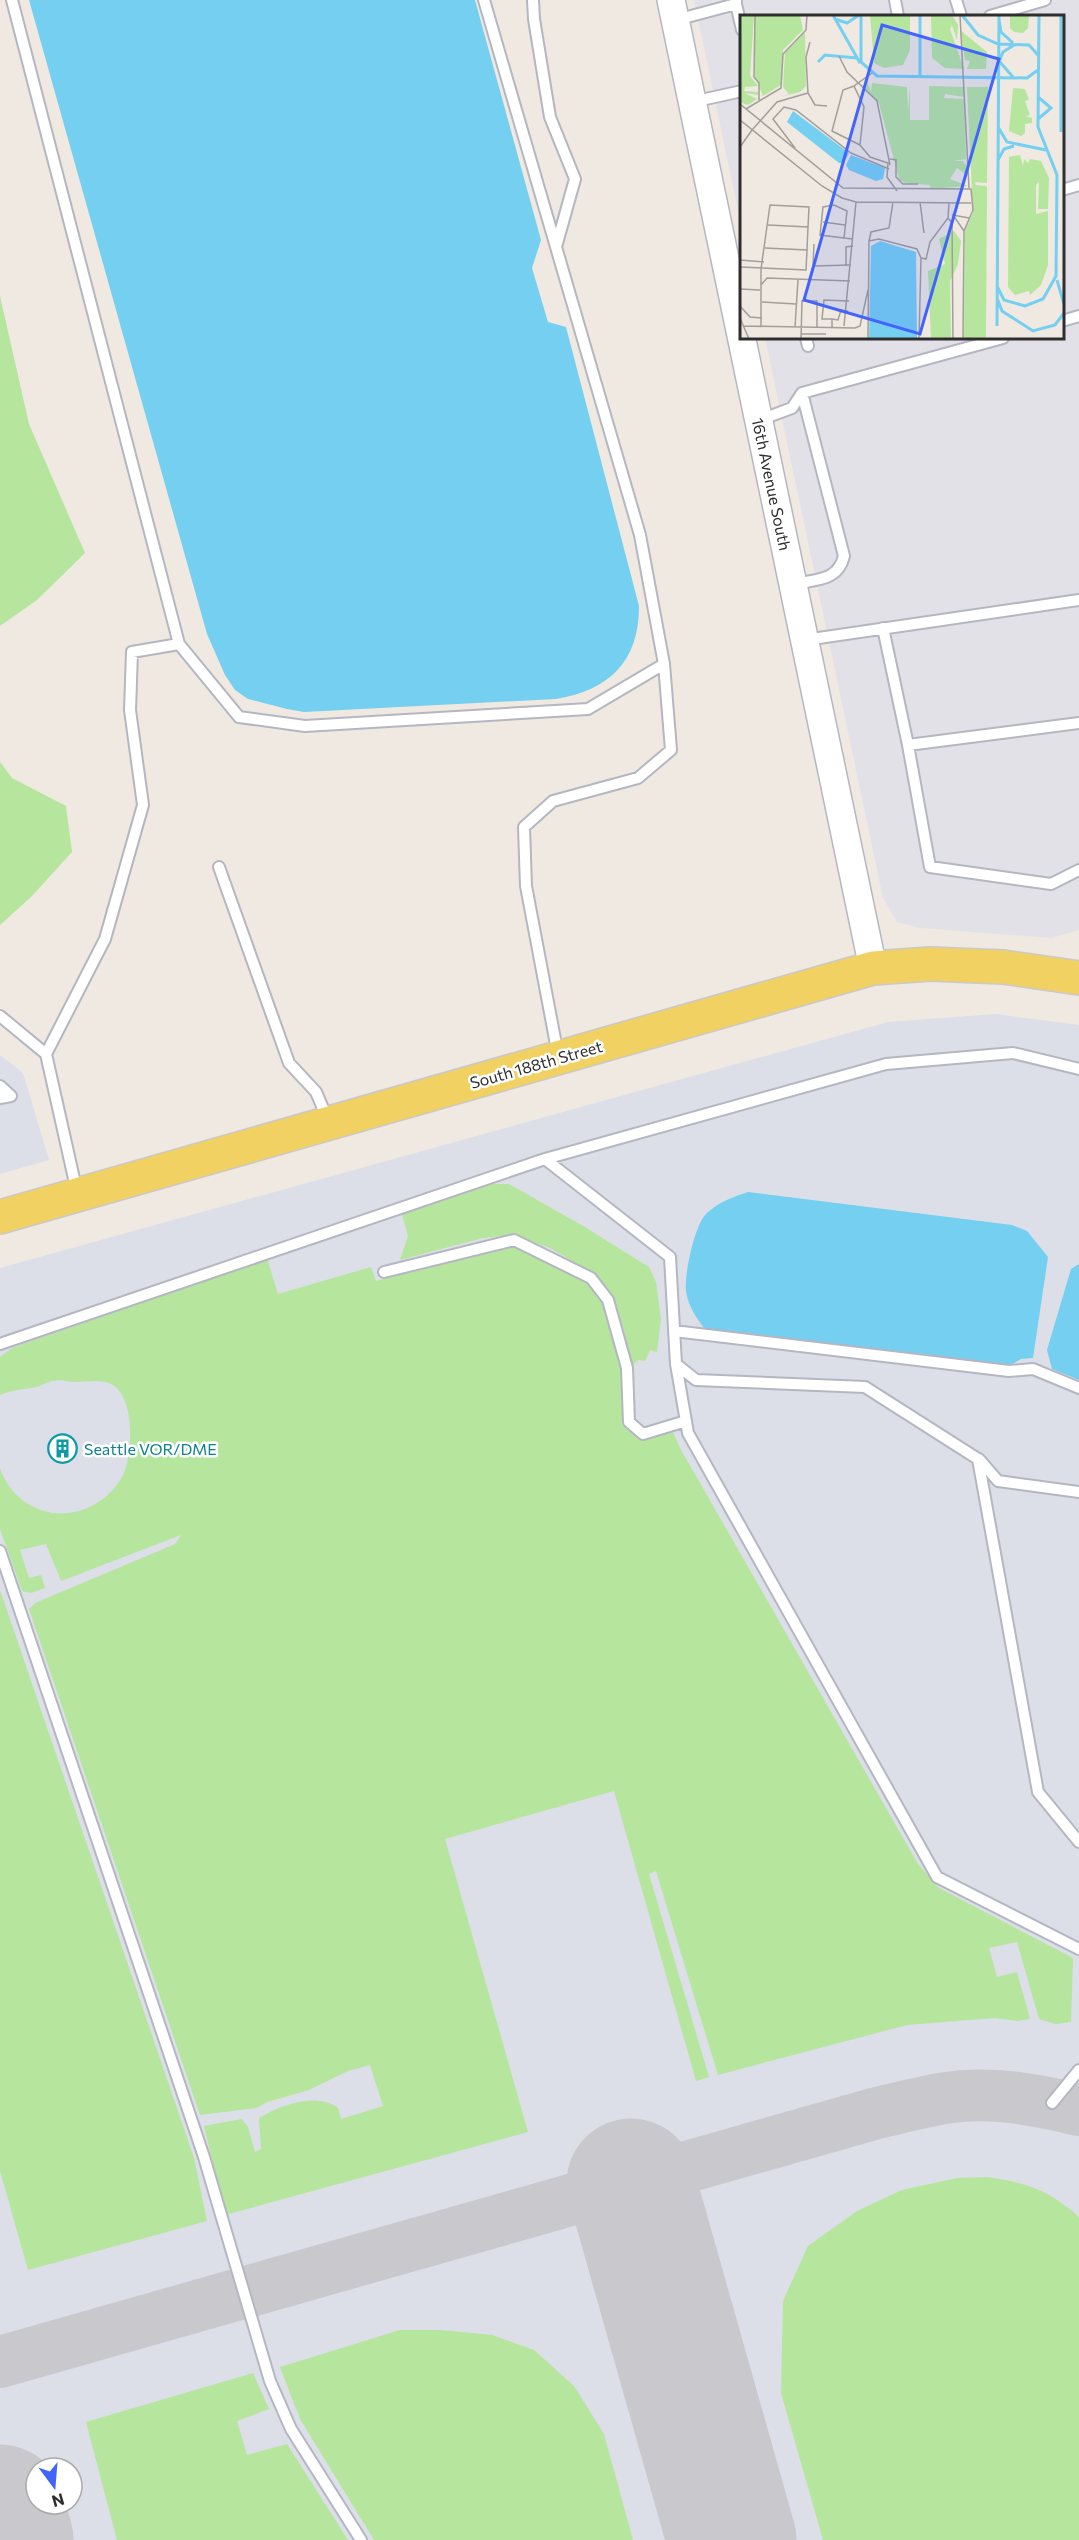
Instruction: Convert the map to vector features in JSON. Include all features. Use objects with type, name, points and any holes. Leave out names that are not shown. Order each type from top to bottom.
[{"type":"main road","name":"South 188th Street","points":[[0,1217],[873,968],[930,964],[1003,967],[1079,978]]},
{"type":"street","name":"16th Avenue South","points":[[673,10],[692,102],[740,304]]},
{"type":"street","name":"16th Avenue South","points":[[746,339],[759,420],[873,968]]},
{"type":"lane","points":[[12,0],[179,644],[239,717],[305,726],[588,709],[664,664]]},
{"type":"lane","points":[[484,0],[640,535],[664,664],[671,750],[638,778],[553,801],[524,827],[526,886],[558,1058]]},
{"type":"lane","points":[[534,0],[534,19],[550,117],[575,179],[556,247]]},
{"type":"lane","points":[[895,0],[898,15]]},
{"type":"lane","points":[[956,0],[961,15]]},
{"type":"lane","points":[[994,15],[1046,0]]},
{"type":"lane","points":[[673,10],[736,2],[740,24]]},
{"type":"lane","points":[[692,102],[740,91]]},
{"type":"lane","points":[[1064,189],[1079,185]]},
{"type":"lane","points":[[1064,320],[1079,316]]},
{"type":"lane","points":[[759,420],[792,408],[802,393],[999,339]]},
{"type":"lane","points":[[793,584],[832,576],[841,567],[844,555],[802,393]]},
{"type":"lane","points":[[805,640],[1079,600]]},
{"type":"lane","points":[[883,628],[908,744],[930,867],[1051,884],[1079,870]]},
{"type":"lane","points":[[46,1054],[105,939],[143,805],[130,710],[132,652],[179,644]]},
{"type":"lane","points":[[908,744],[1079,723]]},
{"type":"lane","points":[[219,867],[289,1063],[316,1092],[329,1124]]},
{"type":"lane","points":[[0,1016],[46,1054],[78,1195]]},
{"type":"lane","points":[[0,1344],[545,1159],[886,1064],[1013,1053],[1079,1069]]},
{"type":"lane","points":[[0,1086],[11,1096],[0,1098]]},
{"type":"lane","points":[[545,1159],[670,1257],[676,1364],[688,1433],[937,1876],[1079,1949]]},
{"type":"lane","points":[[384,1272],[514,1240],[581,1273],[591,1278],[608,1300],[627,1368],[629,1422],[643,1434],[686,1421]]},
{"type":"lane","points":[[674,1331],[1009,1371],[1033,1369],[1079,1388]]},
{"type":"lane","points":[[676,1364],[696,1380],[865,1387],[978,1459],[998,1481],[1079,1491]]},
{"type":"lane","points":[[978,1459],[1038,1792],[1079,1842]]},
{"type":"lane","points":[[0,1551],[204,2157],[270,2381],[291,2429],[362,2540]]},
{"type":"lane","points":[[1052,2103],[1079,2070]]},
{"type":"shaded area","points":[[694,0],[1079,0],[1079,930],[1052,938],[920,928],[897,922],[883,898],[765,339],[1064,339],[1064,15],[740,15],[740,220]]},
{"type":"shaded area","points":[[996,1014],[1079,1025],[1079,2540],[0,2540],[0,1268],[888,1022]]},
{"type":"shaded area","points":[[0,1055],[23,1073],[49,1160],[0,1174]]},
{"type":"green space","points":[[0,296],[29,424],[85,553],[37,600],[0,626]]},
{"type":"green space","points":[[0,762],[12,778],[66,806],[72,852],[31,897],[0,925]]},
{"type":"green space","points":[[491,1184],[509,1184],[649,1267],[656,1282],[661,1319],[657,1352],[650,1350],[645,1361],[638,1360],[632,1366],[614,1299],[596,1275],[550,1248],[514,1235],[483,1238],[400,1260],[408,1236],[401,1211]]},
{"type":"green space","points":[[503,1245],[519,1248],[565,1269],[586,1283],[600,1299],[611,1328],[622,1374],[624,1427],[642,1440],[673,1432],[680,1448],[918,1864],[939,1888],[1073,1958],[1071,2022],[1055,2024],[1039,2019],[1017,1942],[989,1948],[997,1977],[1017,1972],[1030,2019],[1017,2021],[995,2018],[907,2025],[718,2075],[656,1871],[649,1874],[709,2077],[696,2081],[614,1791],[445,1839],[528,2132],[225,2215],[204,2126],[242,2119],[248,2127],[255,2152],[261,2149],[259,2118],[288,2105],[309,2101],[329,2103],[338,2108],[341,2119],[383,2106],[370,2065],[348,2071],[309,2090],[267,2102],[257,2108],[200,2115],[29,1609],[35,1603],[175,1544],[181,1535],[61,1581],[46,1544],[20,1550],[29,1578],[41,1575],[45,1588],[31,1593],[22,1591],[0,1529],[0,1468],[11,1489],[29,1505],[55,1513],[88,1508],[108,1495],[122,1477],[128,1456],[130,1428],[125,1401],[119,1391],[107,1382],[55,1380],[40,1386],[0,1395],[0,1357],[12,1348],[267,1258],[278,1294],[371,1267],[376,1281]]},
{"type":"green space","points":[[0,1590],[194,2158],[207,2221],[28,2270],[0,2171]]},
{"type":"green space","points":[[987,2177],[1036,2189],[1058,2200],[1079,2217],[1079,2540],[823,2540],[781,2393],[783,2301],[808,2246],[857,2211],[902,2190],[957,2178]]},
{"type":"green space","points":[[400,2330],[441,2330],[492,2335],[534,2350],[574,2386],[604,2434],[633,2540],[374,2540],[300,2419],[280,2367]]},
{"type":"green space","points":[[253,2373],[269,2409],[237,2421],[247,2455],[287,2444],[348,2540],[117,2540],[86,2422]]},
{"type":"water","points":[[29,0],[475,0],[541,240],[532,268],[548,322],[566,327],[639,606],[634,642],[618,670],[592,688],[556,699],[304,712],[248,699],[235,690],[225,675],[207,634]]},
{"type":"water","points":[[748,1192],[1012,1225],[1027,1231],[1048,1257],[1033,1358],[1021,1359],[1009,1366],[707,1332],[691,1308],[686,1291],[689,1262],[698,1227],[712,1209]]},
{"type":"water","points":[[1079,1264],[1079,1380],[1052,1369],[1047,1350],[1071,1269]]},
{"type":"taxiway","points":[[0,2362],[902,2107],[945,2098],[979,2095],[1046,2102],[1079,2110]]},
{"type":"taxiway","points":[[0,2522],[7,2533]]},
{"type":"runway","points":[[631,2183],[732,2540]]},
{"type":"runway","points":[[0,2509],[9,2540]]},
{"type":"place","name":"Seattle VOR/DME","points":[[63,1448]]}]
